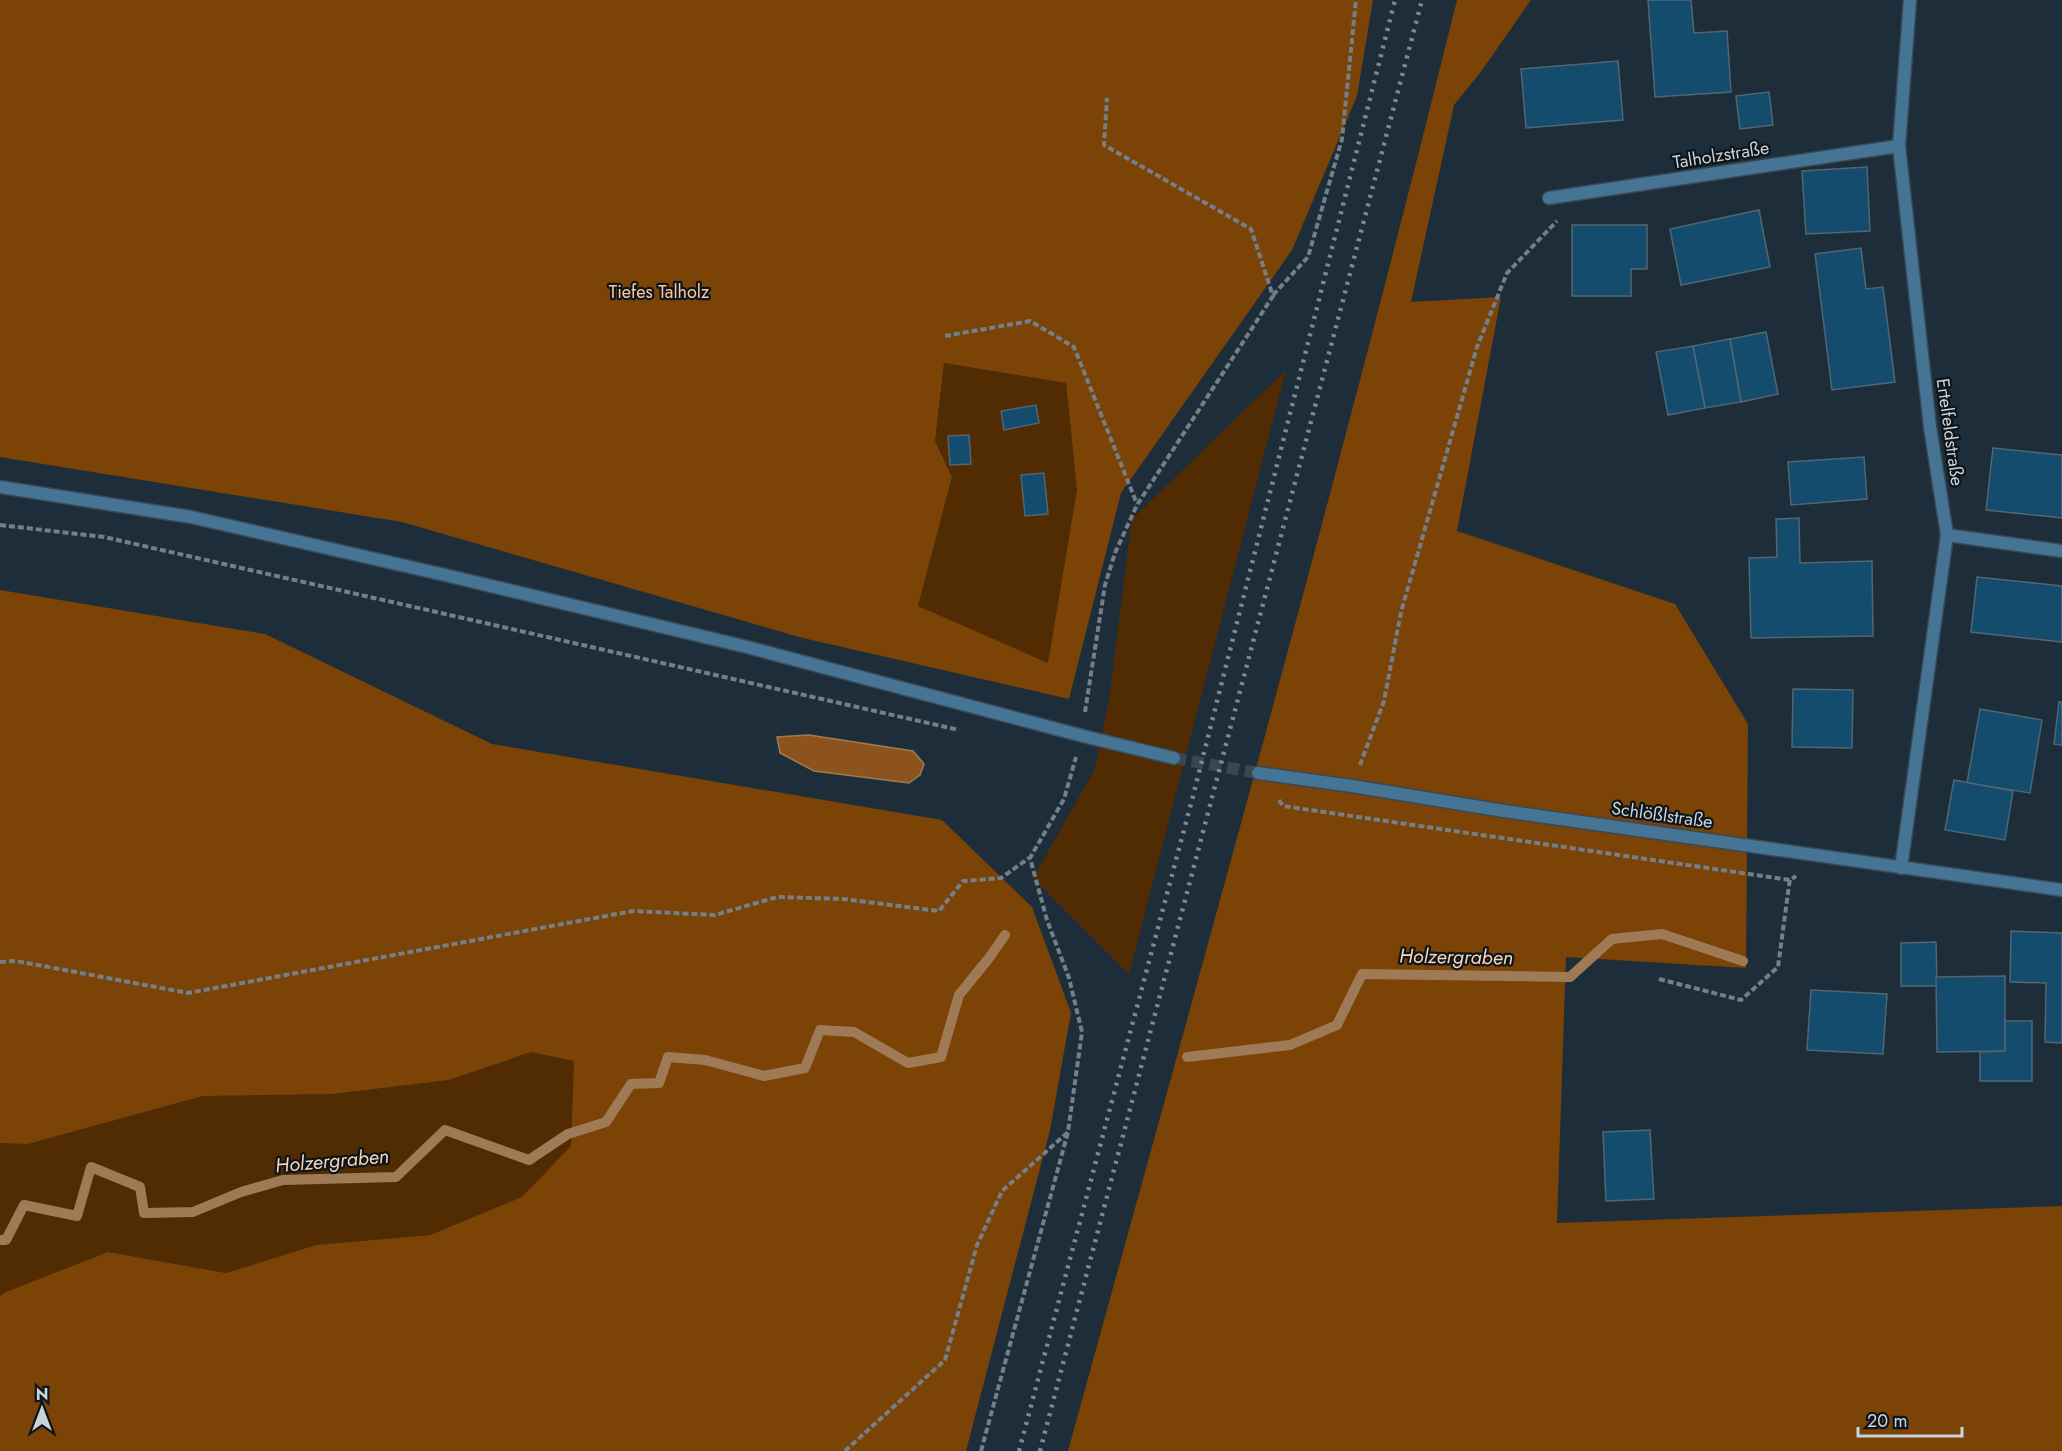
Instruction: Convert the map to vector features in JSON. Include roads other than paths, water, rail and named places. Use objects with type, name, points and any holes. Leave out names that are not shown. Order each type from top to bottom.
[{"type":"street","name":"Ertelfeldstraße","points":[[1901,868],[1947,536],[1930,427],[1899,146],[1910,0]]},
{"type":"street","name":"Talholzstraße","points":[[1549,198],[1899,146]]},
{"type":"street","points":[[0,487],[191,517],[433,572],[747,647],[1174,758]]},
{"type":"street","points":[[1947,536],[2062,551]]},
{"type":"street","name":"Schlößlstraße","points":[[1258,773],[1504,811],[2062,890]]},
{"type":"waterway","name":"Holzergraben","points":[[1187,1057],[1290,1045],[1337,1025],[1362,974],[1570,977],[1612,939],[1662,934],[1743,961]]},
{"type":"waterway","name":"Holzergraben","points":[[0,1240],[6,1240],[24,1205],[77,1216],[91,1167],[140,1187],[144,1213],[193,1212],[241,1192],[283,1180],[396,1177],[445,1130],[529,1160],[568,1134],[606,1122],[631,1084],[659,1083],[668,1057],[705,1060],[764,1076],[805,1068],[820,1030],[854,1032],[908,1063],[941,1057],[959,995],[1005,935]]},
{"type":"tunnel","points":[[1174,758],[1258,773]]},
{"type":"railway","points":[[1019,1451],[1193,796],[1395,0]]},
{"type":"railway","points":[[1040,1451],[1422,0]]},
{"type":"park label","name":"Tiefes Talholz","points":[[659,292]]}]
